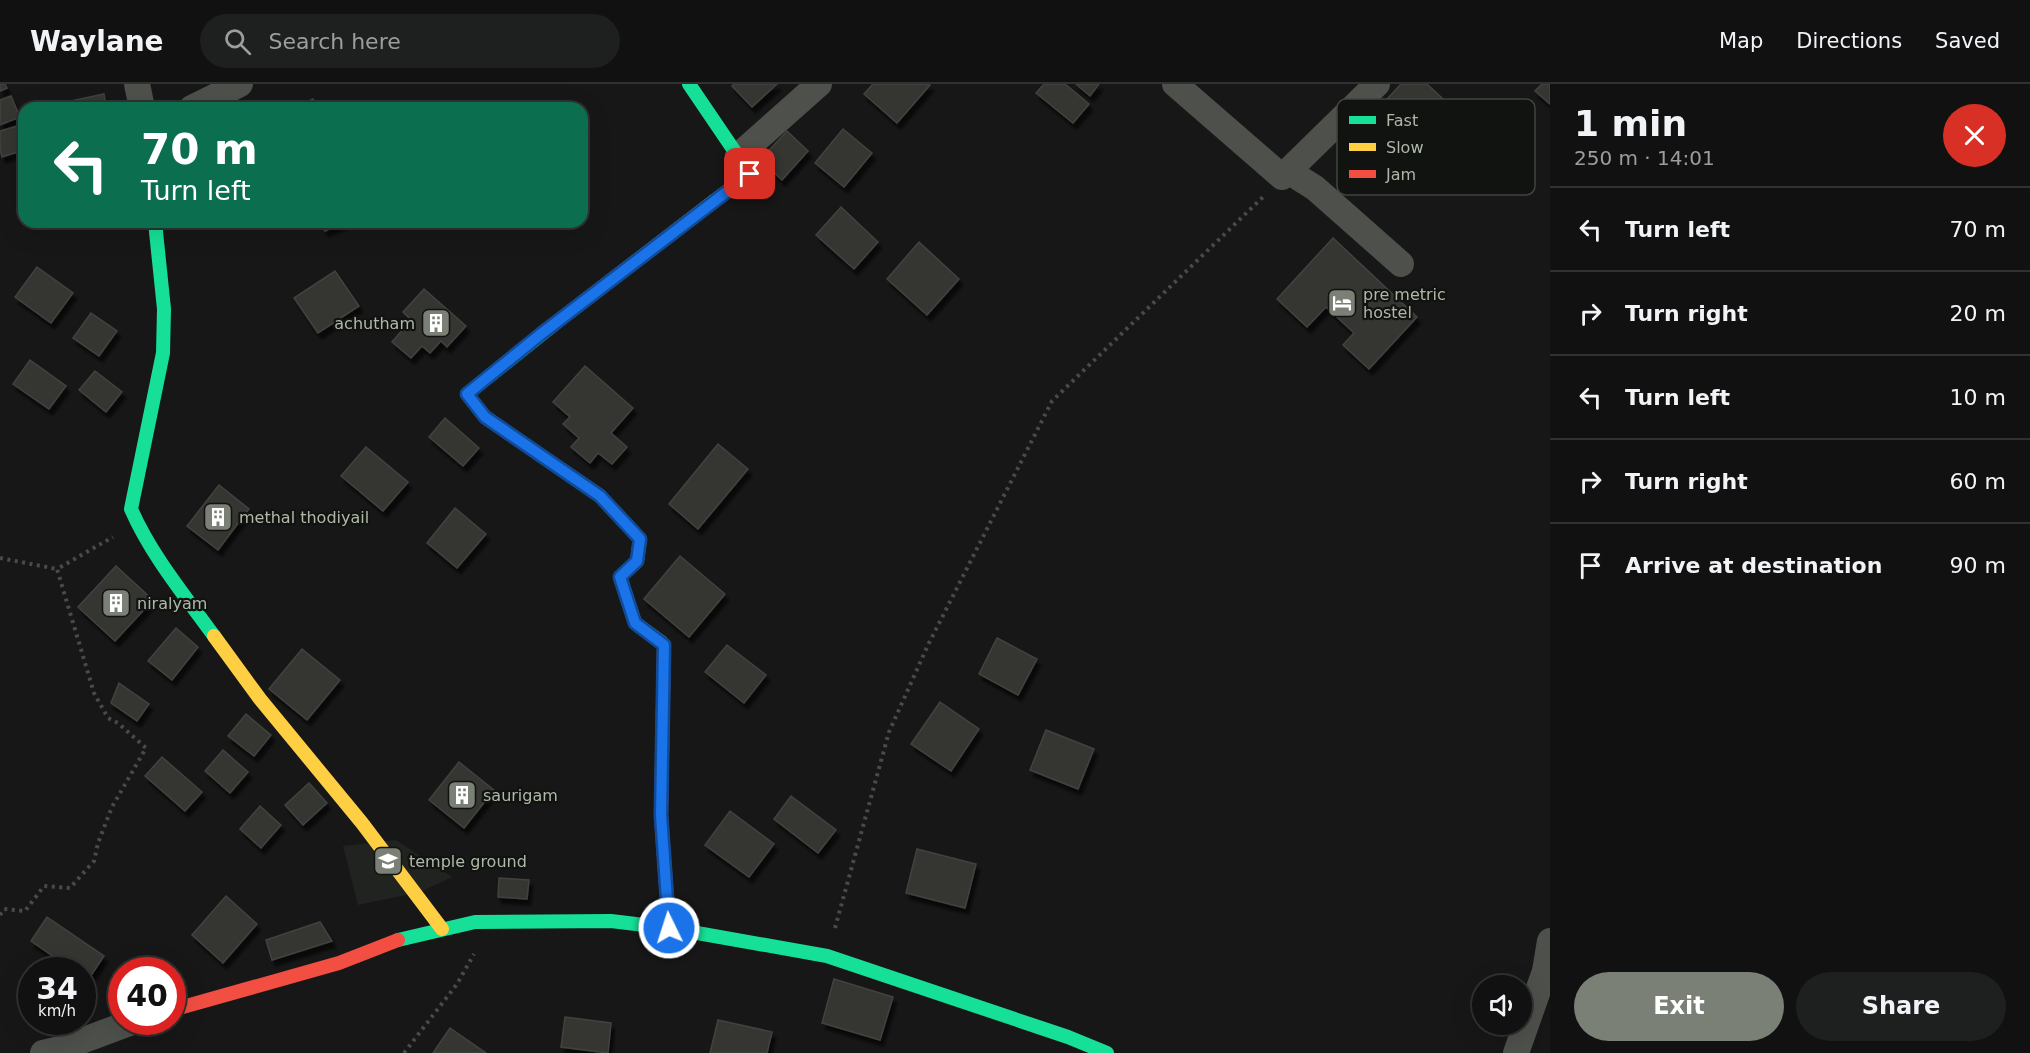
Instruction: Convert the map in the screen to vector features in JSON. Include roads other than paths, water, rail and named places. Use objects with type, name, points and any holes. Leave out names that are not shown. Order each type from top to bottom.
[{"type":"street","points":[[137,84],[141,102]]},
{"type":"street","points":[[204,102],[240,84]]},
{"type":"street","points":[[669,928],[661,815],[664,645],[635,623],[620,577],[637,561],[640,539],[600,496],[485,417],[467,394],[541,334],[750,174],[689,84]]},
{"type":"street","points":[[738,156],[819,84]]},
{"type":"street","points":[[1175,84],[1285,174],[1314,188],[1401,264]]},
{"type":"street","points":[[1362,99],[1377,84]]},
{"type":"street","points":[[1285,174],[1337,123]]},
{"type":"street","points":[[156,228],[164,309],[163,353],[130,509],[136,523],[170,575],[260,699],[362,823],[442,929]]},
{"type":"street","points":[[186,1006],[339,963],[406,937],[475,922],[611,921],[669,928],[827,956],[1068,1037],[1107,1053]]},
{"type":"street","points":[[1516,1053],[1545,971],[1550,941]]},
{"type":"street","points":[[43,1053],[108,1031]]},
{"type":"place","name":"pre metric hostel","points":[[1342,303]]},
{"type":"place","name":"achutham","points":[[436,323]]},
{"type":"place","name":"methal thodiyail","points":[[218,517]]},
{"type":"place","name":"niralyam","points":[[116,603]]},
{"type":"place","name":"saurigam","points":[[462,795]]},
{"type":"place","name":"temple ground","points":[[388,861]]}]
